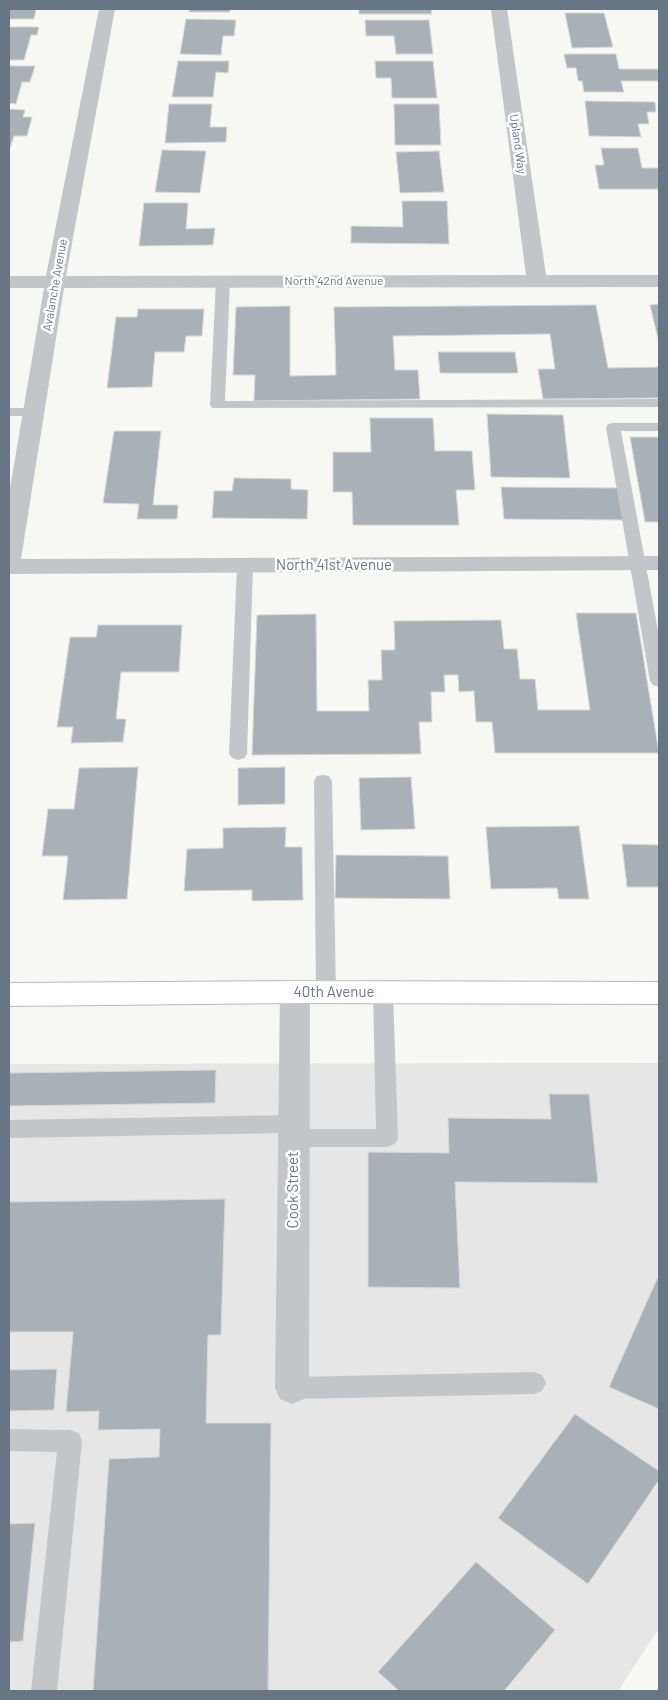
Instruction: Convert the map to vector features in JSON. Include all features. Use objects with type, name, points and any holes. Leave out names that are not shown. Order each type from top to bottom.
[{"type":"main road","name":"40th Avenue","points":[[9,996],[295,992],[659,993]]},
{"type":"street","name":"Avalanche Avenue","points":[[9,562],[55,282],[107,9]]},
{"type":"street","name":"Upland Way","points":[[499,9],[537,280]]},
{"type":"street","name":"North 42nd Avenue","points":[[9,282],[659,281]]},
{"type":"street","name":"North 41st Avenue","points":[[9,567],[648,563]]},
{"type":"street","name":"Cook Street","points":[[292,1388],[295,992]]},
{"type":"lane","points":[[223,281],[216,405],[659,403]]},
{"type":"lane","points":[[9,412],[33,412]]},
{"type":"lane","points":[[659,426],[613,427],[648,563],[659,681]]},
{"type":"lane","points":[[238,754],[245,566]]},
{"type":"lane","points":[[323,781],[326,992]]},
{"type":"lane","points":[[9,1130],[294,1131],[387,1138],[383,993]]},
{"type":"lane","points":[[292,1388],[534,1383]]},
{"type":"lane","points":[[9,1440],[70,1441],[44,1691]]},
{"type":"shaded area","points":[[659,1063],[659,1628],[618,1691],[9,1691],[9,1064]]},
{"type":"building","points":[[9,9],[36,9],[34,19],[9,19]]},
{"type":"building","points":[[189,9],[230,9],[230,12],[189,12]]},
{"type":"building","points":[[359,9],[431,9],[432,14],[359,14]]},
{"type":"building","points":[[565,13],[604,13],[613,47],[572,48]]},
{"type":"building","points":[[186,19],[236,20],[234,36],[223,36],[221,55],[180,54]]},
{"type":"building","points":[[365,20],[429,20],[433,54],[396,54],[394,36],[366,36]]},
{"type":"building","points":[[9,27],[39,27],[37,35],[31,35],[24,60],[9,60]]},
{"type":"building","points":[[564,54],[616,54],[619,69],[659,69],[659,81],[621,81],[624,92],[584,92],[582,81],[578,81],[576,68],[567,68]]},
{"type":"building","points":[[178,61],[229,61],[228,73],[216,72],[213,97],[172,97]]},
{"type":"building","points":[[375,61],[433,61],[437,98],[392,98],[391,78],[376,78]]},
{"type":"building","points":[[9,66],[35,66],[30,82],[22,82],[16,104],[9,103]]},
{"type":"building","points":[[585,101],[655,102],[656,112],[647,112],[649,124],[638,124],[641,137],[589,136]]},
{"type":"building","points":[[169,104],[212,104],[210,127],[227,127],[226,142],[165,143]]},
{"type":"building","points":[[394,104],[439,104],[441,145],[395,145]]},
{"type":"building","points":[[9,109],[25,110],[23,117],[32,117],[27,136],[14,136],[10,148],[9,148]]},
{"type":"building","points":[[601,148],[638,148],[642,168],[659,168],[659,189],[599,189],[595,165],[604,165]]},
{"type":"building","points":[[162,150],[206,151],[200,193],[155,192]]},
{"type":"building","points":[[439,151],[444,192],[400,193],[396,152]]},
{"type":"building","points":[[402,201],[447,201],[449,244],[351,243],[351,226],[403,227]]},
{"type":"building","points":[[144,203],[188,203],[186,229],[215,228],[213,245],[139,246]]},
{"type":"building","points":[[659,304],[659,343],[650,305]]},
{"type":"building","points":[[596,305],[608,368],[659,367],[659,398],[543,399],[538,369],[555,369],[550,334],[393,336],[395,370],[418,370],[420,399],[254,401],[255,375],[233,375],[236,307],[290,306],[290,376],[336,375],[334,307]]},
{"type":"building","points":[[138,309],[204,309],[202,336],[186,336],[184,352],[155,352],[152,387],[107,388],[116,317],[137,317]]},
{"type":"building","points":[[438,352],[515,352],[518,373],[440,373]]},
{"type":"building","points":[[487,414],[563,415],[570,478],[491,477]]},
{"type":"building","points":[[370,418],[433,418],[435,451],[472,451],[475,490],[456,490],[459,525],[353,525],[352,492],[333,492],[333,452],[371,452]]},
{"type":"building","points":[[114,431],[161,431],[153,505],[178,505],[177,519],[137,519],[139,504],[103,503]]},
{"type":"building","points":[[630,437],[659,437],[659,522],[645,522]]},
{"type":"building","points":[[234,478],[291,479],[291,489],[308,490],[307,519],[212,518],[214,491],[232,491]]},
{"type":"building","points":[[501,487],[621,488],[626,520],[504,519]]},
{"type":"building","points":[[576,613],[636,613],[659,753],[495,753],[492,722],[476,722],[474,691],[459,692],[458,675],[444,675],[445,692],[431,692],[432,722],[419,722],[421,754],[252,755],[257,615],[316,614],[317,711],[369,711],[368,680],[382,680],[381,650],[395,650],[394,621],[501,620],[504,649],[517,649],[520,679],[535,679],[538,710],[590,710]]},
{"type":"building","points":[[98,625],[182,625],[179,672],[121,672],[116,719],[126,719],[123,742],[71,743],[73,727],[57,727],[70,637],[96,637]]},
{"type":"building","points":[[138,767],[127,899],[63,900],[68,856],[42,856],[48,809],[74,809],[79,768]]},
{"type":"building","points":[[285,767],[285,804],[238,805],[238,768]]},
{"type":"building","points":[[411,777],[415,829],[361,830],[359,778]]},
{"type":"building","points":[[579,826],[589,899],[559,899],[557,888],[491,889],[486,827]]},
{"type":"building","points":[[286,827],[285,847],[302,847],[303,900],[252,901],[252,890],[184,891],[187,849],[223,848],[223,828]]},
{"type":"building","points":[[622,844],[659,845],[659,887],[627,887]]},
{"type":"building","points":[[336,855],[448,856],[450,899],[335,898]]},
{"type":"building","points":[[216,1070],[215,1103],[9,1106],[9,1073]]},
{"type":"building","points":[[549,1094],[589,1094],[598,1183],[455,1182],[460,1288],[368,1287],[368,1152],[449,1153],[448,1118],[551,1119]]},
{"type":"building","points":[[225,1199],[221,1335],[208,1335],[206,1423],[271,1423],[268,1691],[93,1691],[109,1459],[159,1457],[160,1429],[98,1430],[99,1411],[66,1412],[73,1332],[9,1332],[9,1202]]},
{"type":"building","points":[[657,1279],[659,1280],[659,1409],[609,1387]]},
{"type":"building","points":[[57,1369],[54,1410],[9,1411],[9,1370]]},
{"type":"building","points":[[575,1414],[659,1471],[659,1480],[588,1584],[498,1518]]},
{"type":"building","points":[[35,1523],[23,1641],[9,1642],[9,1524]]},
{"type":"building","points":[[476,1562],[555,1630],[504,1691],[399,1691],[378,1672]]}]
